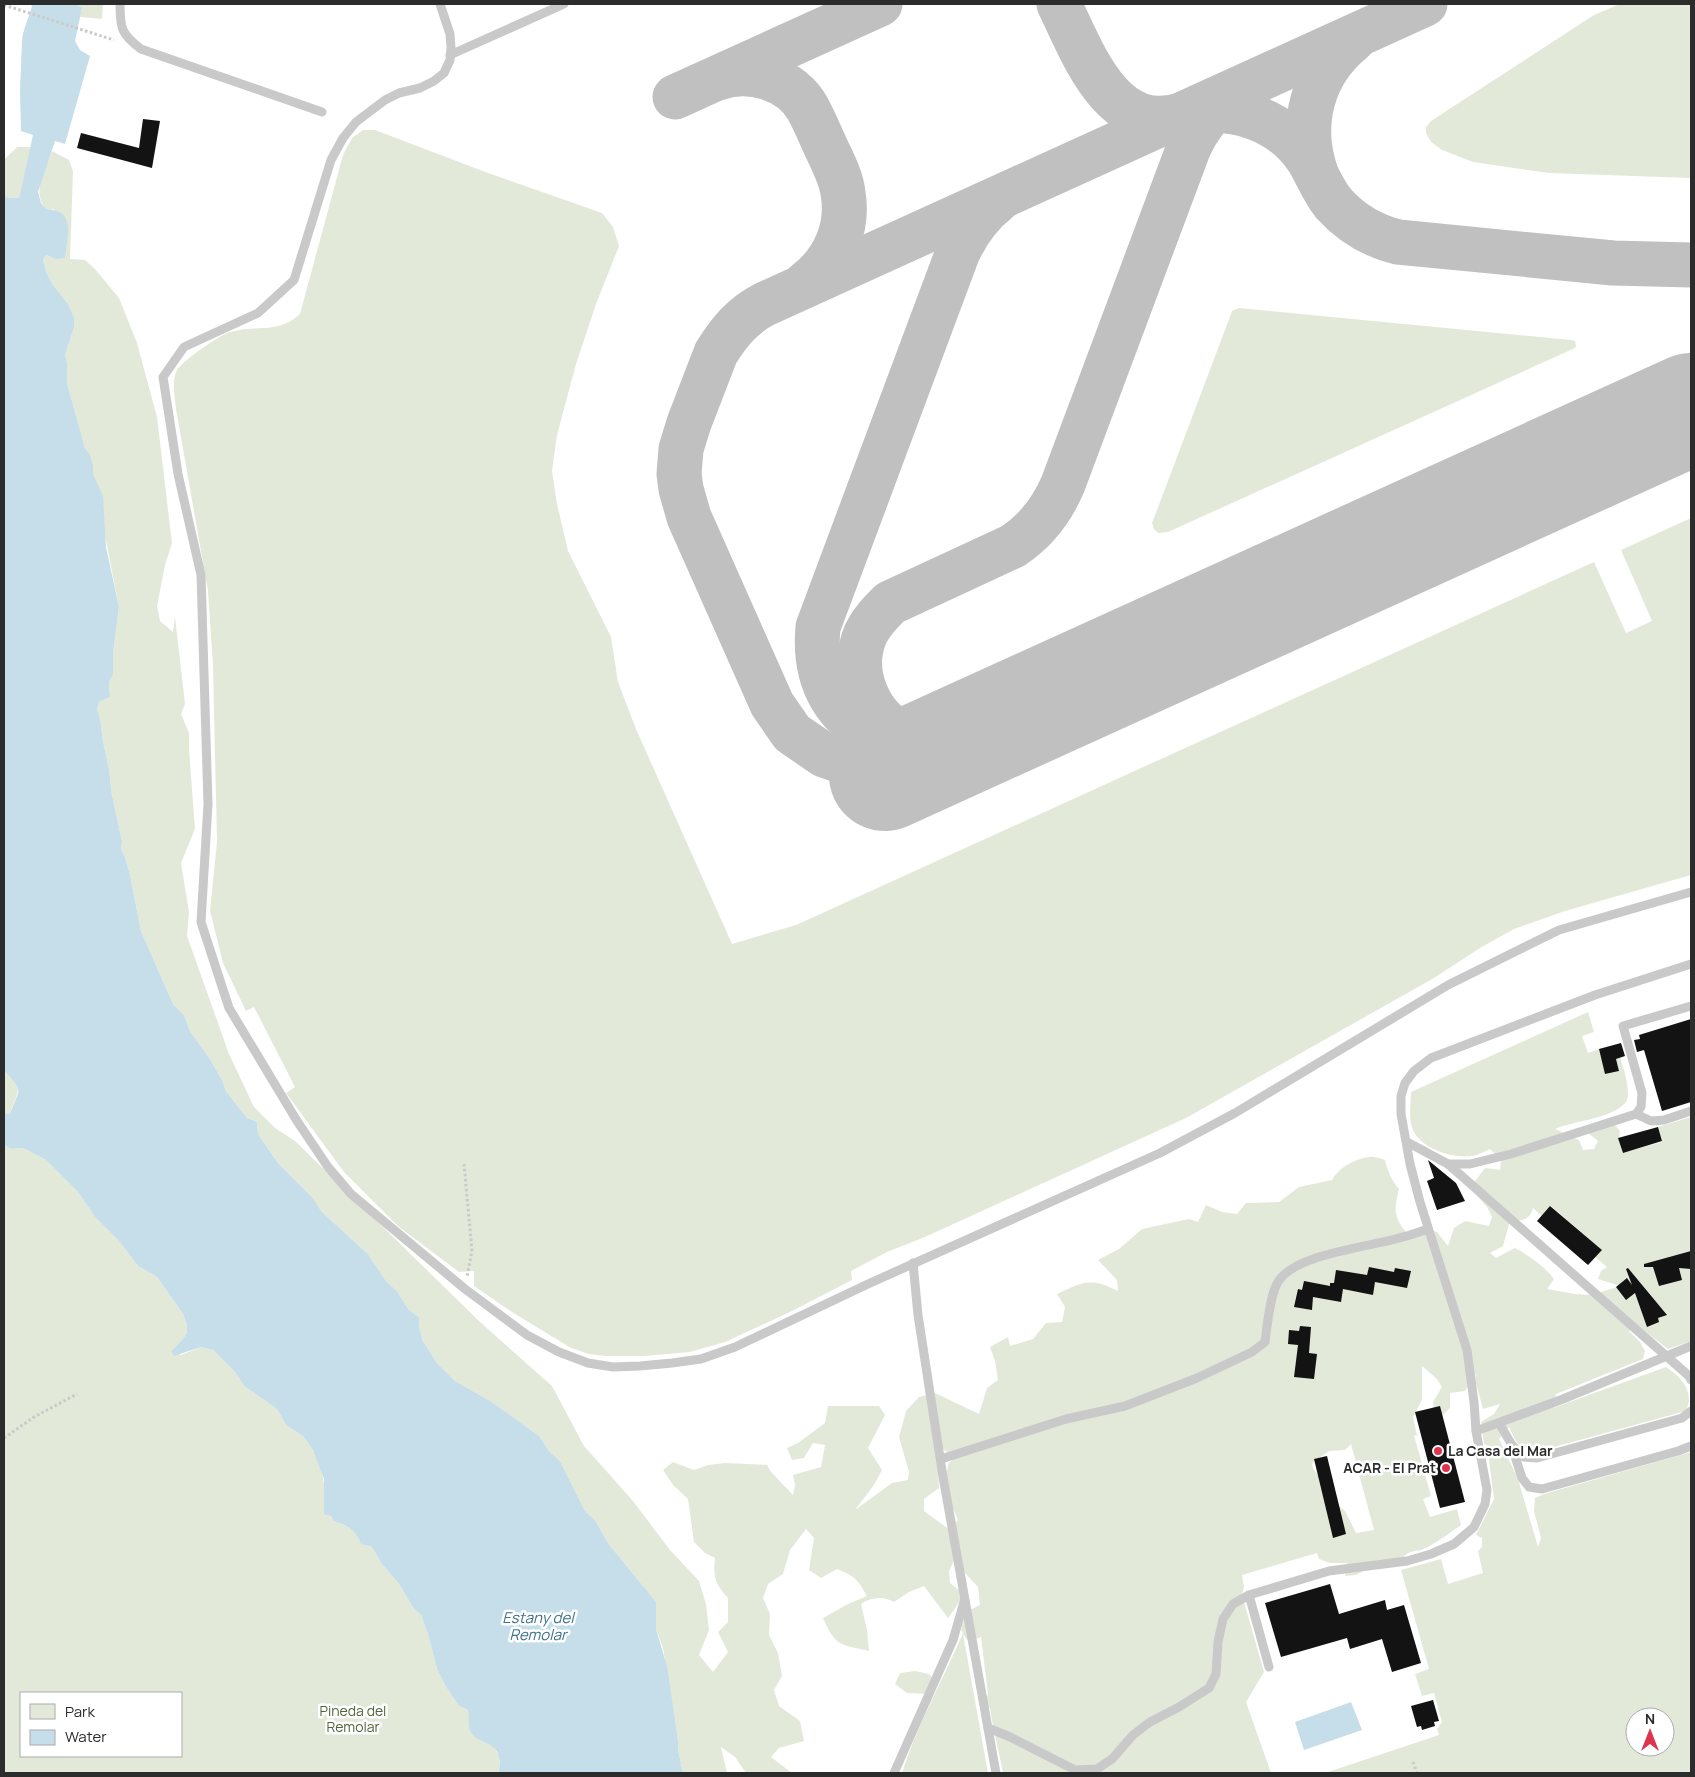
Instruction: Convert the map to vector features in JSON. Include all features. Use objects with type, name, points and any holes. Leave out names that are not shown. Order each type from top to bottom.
[{"type":"lane","points":[[120,4],[122,30],[128,39],[141,49],[322,112]]},
{"type":"lane","points":[[440,4],[450,34],[450,55],[444,73],[420,88],[399,93],[385,100],[356,122],[342,138],[331,160],[294,280],[258,313],[184,347],[164,377],[178,474],[201,575],[208,804],[201,922],[229,1008],[296,1121],[328,1167],[351,1194],[465,1289],[528,1335],[559,1352],[588,1363],[613,1367],[701,1359],[735,1347],[913,1263],[1160,1154],[1235,1113],[1448,984],[1559,930],[1691,892]]},
{"type":"lane","points":[[450,55],[564,4]]},
{"type":"lane","points":[[988,1728],[1075,1770],[1098,1768],[1112,1759],[1133,1735],[1150,1722],[1179,1707],[1208,1688],[1216,1674],[1218,1642],[1223,1619],[1233,1604],[1249,1595],[1329,1571],[1407,1561],[1431,1554],[1454,1544],[1474,1527],[1485,1504],[1487,1490],[1476,1431],[1467,1350],[1428,1229],[1410,1164],[1401,1114],[1401,1096],[1405,1083],[1414,1071],[1431,1058],[1595,994],[1691,964]]},
{"type":"lane","points":[[1448,1164],[1470,1164],[1511,1154],[1636,1114],[1641,1107],[1642,1093],[1623,1026],[1691,1006]]},
{"type":"lane","points":[[1636,1114],[1651,1121],[1664,1120],[1691,1111]]},
{"type":"lane","points":[[1407,1142],[1448,1164],[1690,1378]]},
{"type":"lane","points":[[941,1459],[1066,1419],[1125,1406],[1197,1378],[1252,1352],[1265,1342],[1268,1314],[1278,1282],[1292,1268],[1330,1253],[1398,1239],[1428,1229]]},
{"type":"lane","points":[[913,1263],[918,1315],[941,1459],[996,1773]]},
{"type":"lane","points":[[1476,1431],[1691,1346]]},
{"type":"lane","points":[[1512,1445],[1524,1456],[1537,1458],[1682,1418],[1691,1411]]},
{"type":"lane","points":[[1499,1423],[1512,1445],[1522,1478],[1529,1487],[1542,1489],[1691,1446]]},
{"type":"lane","points":[[1249,1595],[1269,1667]]},
{"type":"lane","points":[[894,1773],[953,1640],[965,1600]]},
{"type":"path","points":[[4,5],[90,31]]},
{"type":"path","points":[[464,1164],[472,1251],[465,1289]]},
{"type":"path","points":[[4,1438],[34,1417],[77,1394]]},
{"type":"path","points":[[1413,1762],[1417,1773]]},
{"type":"green space","points":[[77,4],[103,4],[102,19],[80,17],[82,8]]},
{"type":"green space","points":[[1620,4],[1691,4],[1691,178],[1549,173],[1473,162],[1442,150],[1431,142],[1426,133],[1426,127],[1431,121],[1594,15]]},
{"type":"green space","points":[[363,130],[375,130],[488,173],[602,213],[613,227],[619,246],[596,304],[576,364],[557,435],[552,471],[557,504],[568,551],[611,637],[618,682],[636,729],[732,944],[796,925],[1594,562],[1626,633],[1652,621],[1621,550],[1691,518],[1691,875],[1565,911],[1514,929],[1480,948],[1434,978],[1186,1118],[925,1237],[887,1252],[851,1271],[852,1280],[792,1311],[725,1342],[690,1352],[644,1356],[605,1356],[589,1354],[571,1348],[474,1286],[474,1271],[459,1272],[399,1227],[344,1172],[286,1093],[295,1087],[254,1007],[246,1011],[223,963],[210,911],[217,842],[213,665],[208,591],[176,409],[174,379],[180,366],[225,334],[240,330],[283,325],[300,314],[343,155],[352,138]]},
{"type":"green space","points":[[17,147],[31,147],[19,198],[4,197],[4,160]]},
{"type":"green space","points":[[52,151],[69,160],[73,171],[70,259],[85,260],[119,298],[137,343],[157,417],[172,543],[165,565],[157,606],[160,621],[173,632],[175,617],[185,704],[181,714],[189,733],[195,829],[181,863],[189,912],[187,936],[229,1054],[254,1107],[275,1128],[295,1141],[480,1322],[552,1386],[584,1446],[633,1501],[670,1550],[699,1581],[706,1604],[709,1630],[699,1655],[713,1672],[728,1652],[718,1632],[728,1622],[728,1598],[720,1589],[716,1580],[714,1570],[715,1558],[705,1553],[694,1542],[688,1499],[673,1485],[663,1470],[673,1462],[694,1470],[708,1465],[725,1463],[767,1465],[771,1472],[793,1495],[795,1485],[793,1475],[821,1467],[825,1445],[813,1443],[804,1458],[792,1460],[787,1448],[798,1443],[825,1423],[828,1406],[879,1406],[885,1415],[868,1448],[882,1470],[874,1485],[855,1510],[892,1483],[908,1480],[909,1472],[899,1437],[906,1411],[919,1397],[935,1393],[979,1414],[987,1388],[998,1380],[995,1361],[990,1347],[1008,1337],[1010,1346],[1033,1339],[1046,1323],[1062,1322],[1065,1307],[1057,1294],[1066,1290],[1081,1284],[1094,1283],[1118,1291],[1117,1280],[1098,1260],[1119,1249],[1142,1229],[1189,1219],[1198,1222],[1206,1205],[1222,1212],[1237,1214],[1246,1203],[1279,1202],[1299,1187],[1332,1180],[1343,1168],[1364,1158],[1373,1157],[1385,1160],[1390,1176],[1399,1189],[1396,1212],[1406,1232],[1428,1229],[1437,1232],[1448,1246],[1454,1228],[1465,1221],[1489,1226],[1492,1217],[1487,1207],[1470,1188],[1485,1168],[1500,1170],[1501,1160],[1490,1149],[1476,1155],[1463,1156],[1444,1153],[1426,1145],[1419,1139],[1411,1123],[1411,1092],[1588,1012],[1594,1032],[1582,1036],[1588,1053],[1599,1049],[1606,1074],[1619,1071],[1616,1059],[1620,1057],[1627,1085],[1627,1100],[1622,1106],[1605,1115],[1555,1129],[1579,1140],[1583,1150],[1594,1149],[1598,1141],[1588,1133],[1612,1122],[1620,1131],[1619,1138],[1623,1153],[1662,1142],[1658,1127],[1691,1117],[1691,1341],[1668,1349],[1638,1326],[1629,1331],[1640,1342],[1645,1351],[1643,1359],[1556,1394],[1553,1408],[1666,1367],[1677,1375],[1685,1385],[1689,1397],[1688,1404],[1686,1411],[1532,1453],[1520,1446],[1509,1427],[1499,1439],[1518,1479],[1538,1547],[1541,1538],[1534,1511],[1535,1498],[1691,1452],[1691,1773],[1325,1773],[1439,1735],[1437,1729],[1442,1722],[1434,1693],[1422,1696],[1415,1674],[1429,1669],[1401,1570],[1441,1559],[1448,1584],[1483,1573],[1478,1551],[1482,1547],[1482,1538],[1476,1535],[1494,1499],[1487,1445],[1484,1444],[1481,1422],[1494,1414],[1500,1404],[1483,1409],[1475,1380],[1476,1373],[1465,1391],[1450,1393],[1450,1408],[1442,1416],[1434,1413],[1433,1402],[1442,1387],[1437,1379],[1422,1366],[1422,1400],[1413,1417],[1417,1436],[1414,1435],[1431,1496],[1423,1499],[1430,1517],[1457,1509],[1461,1525],[1428,1547],[1406,1554],[1398,1563],[1372,1566],[1356,1575],[1345,1576],[1347,1563],[1330,1563],[1319,1559],[1317,1553],[1242,1575],[1244,1587],[1242,1595],[1264,1672],[1246,1702],[1271,1773],[1003,1773],[990,1708],[983,1705],[988,1694],[981,1637],[969,1642],[963,1634],[988,1773],[902,1773],[923,1720],[963,1633],[961,1630],[966,1612],[980,1605],[978,1587],[964,1572],[959,1550],[949,1571],[950,1583],[964,1594],[948,1618],[924,1586],[909,1592],[894,1602],[881,1598],[873,1599],[861,1604],[867,1630],[869,1651],[845,1645],[835,1639],[823,1618],[867,1596],[852,1576],[837,1569],[821,1578],[809,1570],[814,1538],[806,1529],[790,1550],[783,1574],[768,1584],[763,1598],[770,1614],[769,1635],[778,1653],[782,1676],[774,1690],[779,1706],[800,1721],[804,1741],[779,1748],[771,1757],[792,1773],[746,1773],[735,1757],[721,1747],[727,1773],[681,1773],[683,1771],[678,1750],[663,1648],[656,1629],[656,1613],[643,1586],[608,1543],[595,1520],[585,1511],[560,1461],[550,1452],[539,1436],[492,1402],[455,1381],[437,1363],[423,1341],[419,1327],[419,1317],[409,1310],[397,1291],[386,1281],[368,1254],[322,1212],[312,1197],[278,1163],[258,1134],[257,1122],[247,1118],[226,1091],[210,1059],[190,1031],[184,1015],[173,1004],[141,931],[130,875],[121,849],[122,841],[97,709],[99,702],[110,697],[109,682],[113,675],[113,654],[119,607],[92,463],[85,448],[67,383],[65,355],[74,328],[68,304],[53,285],[46,272],[43,259],[47,255],[54,209],[46,209],[40,196],[39,188]],"holes":[[[1551,1206],[1602,1250],[1595,1257],[1607,1267],[1601,1271],[1598,1279],[1620,1286],[1592,1295],[1547,1289],[1554,1279],[1526,1254],[1515,1248],[1496,1258],[1490,1253],[1503,1246],[1510,1221],[1525,1219],[1530,1215],[1533,1208],[1542,1216]],[[1351,1444],[1374,1530],[1356,1533],[1345,1511],[1332,1501],[1328,1487],[1313,1469],[1312,1463],[1329,1451],[1345,1450]],[[941,1448],[949,1453],[952,1460],[948,1464],[945,1489],[958,1520],[952,1526],[954,1533],[924,1511],[924,1499],[939,1488],[937,1459]]]},
{"type":"green space","points":[[1239,308],[1571,340],[1575,341],[1576,346],[1168,532],[1158,533],[1152,523],[1232,311]]},
{"type":"green space","points":[[4,1070],[15,1083],[18,1090],[10,1114],[5,1115]]},
{"type":"green space","name":"Pineda del Remolar","points":[[4,1145],[11,1149],[23,1148],[46,1160],[78,1192],[95,1217],[119,1241],[138,1266],[157,1277],[183,1314],[187,1325],[187,1333],[171,1351],[181,1355],[201,1347],[213,1350],[235,1372],[244,1386],[277,1409],[286,1425],[303,1436],[313,1450],[321,1467],[325,1489],[324,1502],[333,1521],[351,1529],[362,1544],[372,1547],[381,1563],[399,1584],[414,1609],[421,1615],[437,1669],[459,1706],[468,1710],[469,1726],[481,1741],[493,1746],[499,1756],[499,1773],[4,1773]]},
{"type":"green space","points":[[915,1671],[929,1674],[935,1680],[929,1694],[907,1693],[895,1684],[900,1673]]},
{"type":"water","name":"Estany del Remolar","points":[[30,4],[77,4],[82,8],[75,41],[80,50],[90,56],[65,144],[55,141],[38,192],[41,203],[46,209],[56,210],[62,214],[68,226],[65,258],[56,259],[47,255],[43,259],[46,272],[53,285],[68,304],[74,318],[74,328],[65,355],[67,383],[85,448],[90,455],[93,465],[93,474],[103,496],[106,547],[119,607],[113,654],[113,675],[109,682],[110,697],[99,702],[97,709],[122,841],[121,849],[130,875],[141,931],[173,1004],[184,1015],[190,1031],[210,1059],[226,1091],[247,1118],[257,1122],[258,1134],[278,1163],[312,1197],[322,1212],[368,1254],[386,1281],[397,1291],[409,1310],[419,1317],[419,1327],[423,1341],[437,1363],[455,1381],[492,1402],[539,1436],[550,1452],[560,1461],[585,1511],[595,1520],[608,1543],[656,1602],[656,1629],[667,1666],[678,1750],[683,1772],[681,1773],[499,1773],[499,1759],[495,1748],[472,1734],[468,1710],[459,1706],[437,1669],[421,1615],[414,1609],[399,1584],[381,1563],[372,1547],[361,1544],[350,1529],[343,1524],[333,1521],[331,1516],[324,1514],[324,1479],[313,1450],[303,1436],[286,1425],[277,1409],[244,1386],[235,1372],[213,1350],[201,1347],[174,1356],[171,1351],[187,1333],[187,1325],[183,1314],[157,1277],[138,1266],[119,1241],[95,1217],[78,1192],[46,1160],[23,1148],[11,1149],[4,1145],[4,1114],[10,1114],[18,1095],[18,1087],[4,1070],[4,197],[19,198],[33,135],[21,131],[20,90],[22,41],[32,6]]},
{"type":"water","points":[[1351,1702],[1362,1730],[1304,1750],[1295,1722]]},
{"type":"building","points":[[143,119],[160,121],[152,168],[77,148],[81,133],[139,148]]},
{"type":"building","points":[[1691,1019],[1691,1102],[1662,1111],[1644,1050],[1637,1052],[1634,1040],[1640,1039],[1639,1035]]},
{"type":"building","points":[[1621,1043],[1625,1056],[1616,1059],[1619,1071],[1605,1074],[1599,1049]]},
{"type":"building","points":[[1658,1127],[1662,1141],[1623,1153],[1618,1138]]},
{"type":"building","points":[[1428,1160],[1456,1183],[1465,1201],[1437,1210],[1427,1181],[1434,1178]]},
{"type":"building","points":[[1550,1206],[1602,1250],[1588,1265],[1537,1221]]},
{"type":"building","points":[[1691,1251],[1691,1269],[1679,1268],[1682,1280],[1659,1286],[1653,1267],[1644,1267],[1644,1264]]},
{"type":"building","points":[[1369,1267],[1394,1272],[1395,1268],[1411,1271],[1407,1288],[1375,1282],[1373,1295],[1343,1289],[1341,1302],[1313,1297],[1312,1310],[1294,1307],[1298,1289],[1302,1290],[1304,1281],[1330,1286],[1330,1283],[1334,1283],[1336,1270],[1367,1275]]},
{"type":"building","points":[[1628,1268],[1667,1315],[1658,1318],[1659,1322],[1647,1327],[1635,1293],[1626,1300],[1616,1287],[1627,1278],[1632,1285],[1626,1269]]},
{"type":"building","points":[[1300,1326],[1311,1327],[1309,1353],[1317,1354],[1314,1379],[1294,1377],[1298,1345],[1288,1344],[1289,1330],[1299,1331]]},
{"type":"building","name":"La Casa del Mar","points":[[1440,1406],[1465,1502],[1440,1508],[1415,1412]]},
{"type":"building","points":[[1327,1456],[1346,1534],[1333,1538],[1314,1459]]},
{"type":"building","points":[[1330,1584],[1339,1614],[1385,1600],[1387,1610],[1404,1605],[1421,1663],[1392,1672],[1382,1639],[1350,1649],[1347,1638],[1281,1657],[1265,1603]]},
{"type":"building","points":[[1433,1700],[1439,1721],[1434,1722],[1435,1726],[1422,1730],[1421,1726],[1417,1727],[1411,1706]]},
{"type":"taxiway","points":[[675,97],[880,4]]},
{"type":"taxiway","points":[[1059,4],[1090,66],[1103,86],[1118,102],[1136,113],[1157,118],[1181,115]]},
{"type":"taxiway","points":[[925,757],[892,766],[870,766],[844,762],[824,755],[792,733],[772,704],[689,517],[681,489],[679,474],[681,449],[689,423],[716,353],[721,345],[743,319],[765,304],[1425,4]]},
{"type":"taxiway","points":[[1316,173],[1311,155],[1309,136],[1309,118],[1313,100],[1328,68],[1339,53],[1353,40]]},
{"type":"taxiway","points":[[718,78],[730,75],[756,75],[780,83],[791,90],[801,98],[808,109],[835,168],[842,187],[844,206],[844,219],[841,231],[832,255],[816,275],[806,283]]},
{"type":"taxiway","points":[[961,740],[914,738],[894,729],[882,718],[866,693],[861,678],[861,648],[866,633],[880,613],[890,603],[1013,546],[1022,540],[1049,511],[1063,484],[1189,147],[1205,120],[1226,97]]},
{"type":"taxiway","points":[[1194,112],[1226,111],[1257,118],[1272,125],[1297,145],[1311,164],[1330,199],[1348,218],[1372,233],[1398,242],[1613,263],[1691,265]]},
{"type":"taxiway","points":[[887,742],[854,723],[841,711],[831,697],[819,665],[817,647],[818,627],[958,252],[975,224],[997,201]]},
{"type":"runway","points":[[885,775],[1691,409]]},
{"type":"place","name":"La Casa del Mar","points":[[1438,1451]]},
{"type":"place","name":"ACAR - El Prat","points":[[1446,1468]]}]
